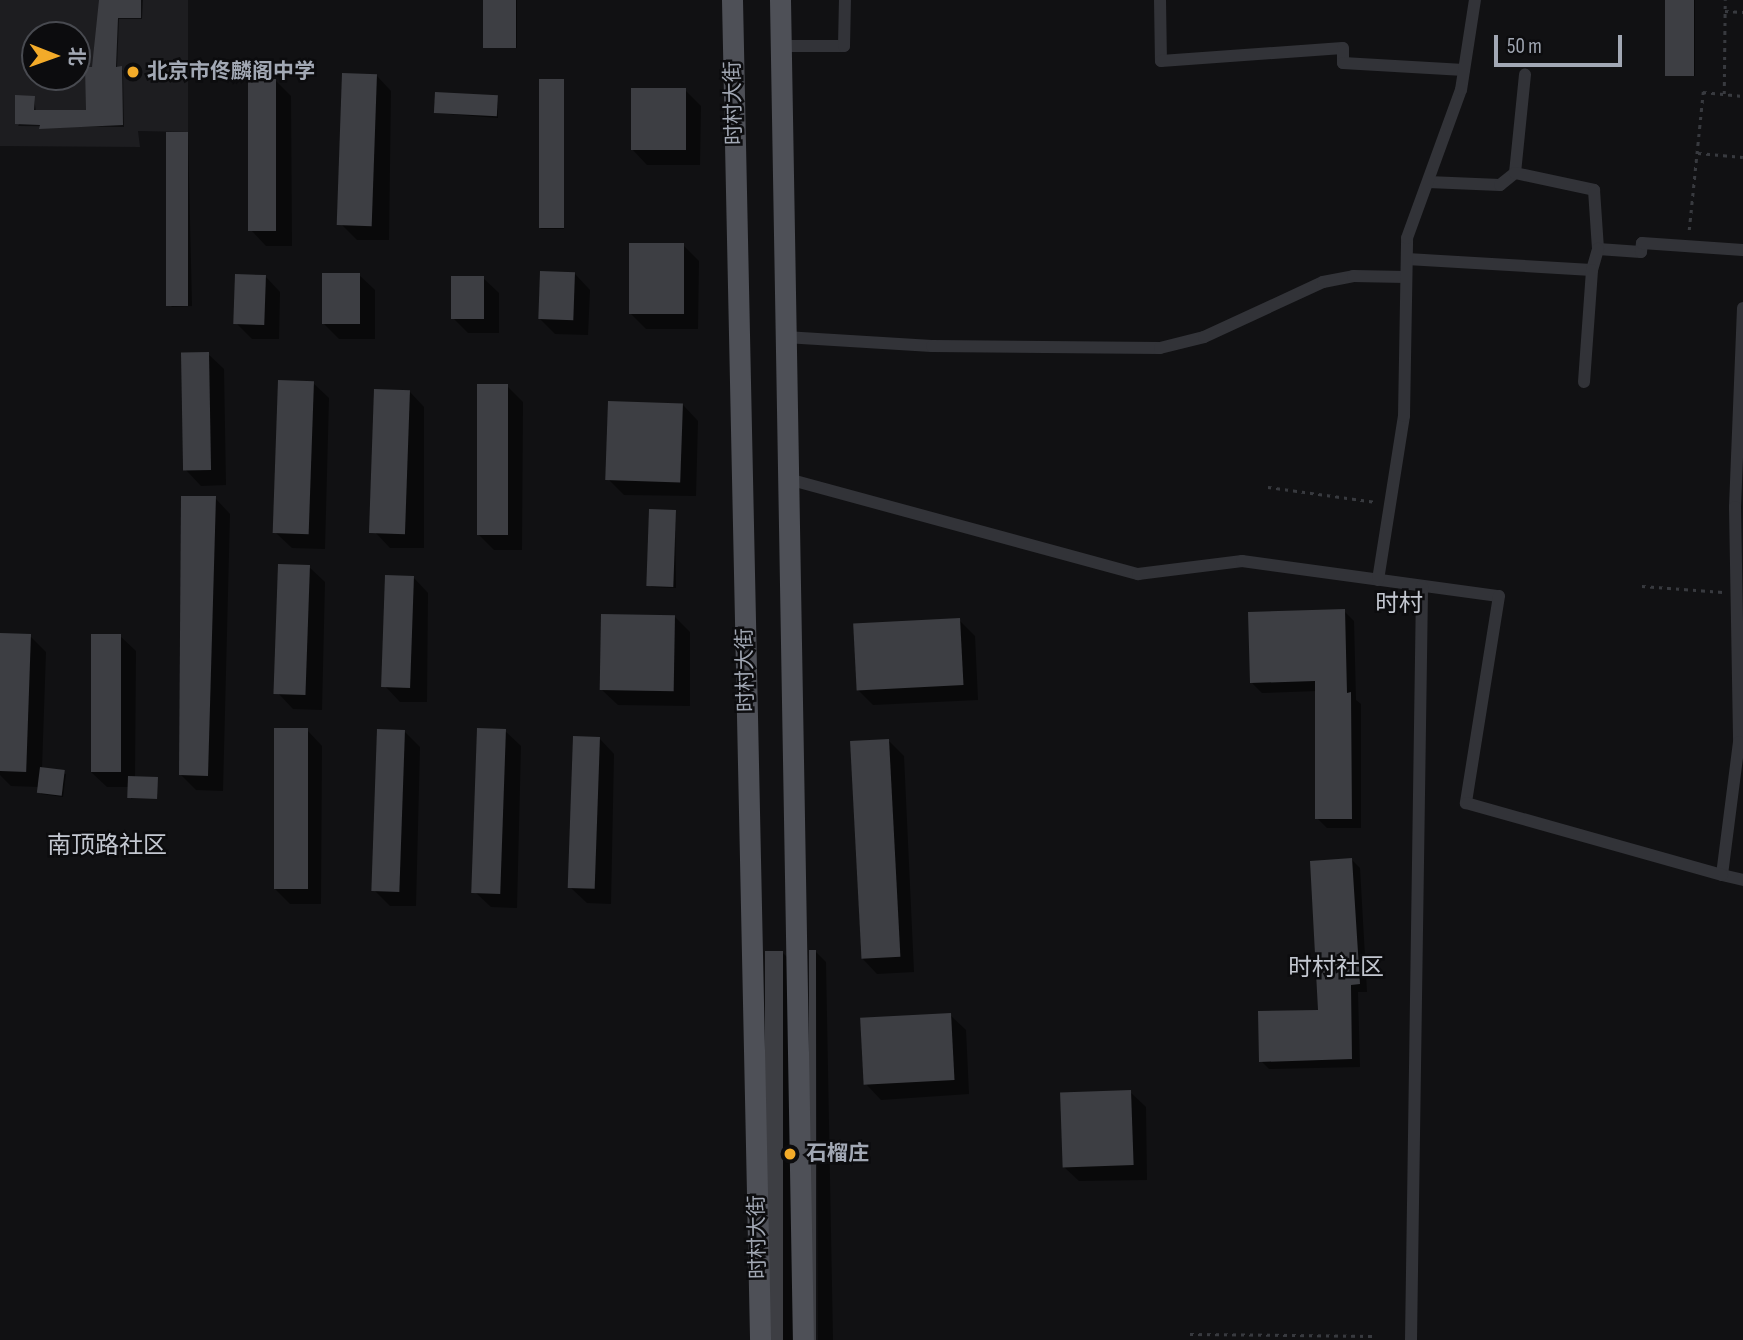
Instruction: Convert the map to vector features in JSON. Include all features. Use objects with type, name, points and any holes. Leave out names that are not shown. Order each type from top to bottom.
[{"type":"main road","name":"时村大街","points":[[732,0],[761,1340]]},
{"type":"main road","name":"时村大街","points":[[780,0],[803,1340]]},
{"type":"street","points":[[780,46],[844,46],[845,0]]},
{"type":"street","points":[[1160,0],[1161,61],[1343,48],[1343,63],[1464,70]]},
{"type":"street","points":[[1378,580],[1404,416],[1407,238],[1464,70],[1475,0]]},
{"type":"street","points":[[1428,182],[1500,185],[1515,173],[1525,75]]},
{"type":"street","points":[[1515,173],[1594,190],[1598,249],[1592,270],[1584,382]]},
{"type":"street","points":[[1598,249],[1641,252],[1642,243],[1743,250]]},
{"type":"street","points":[[1407,258],[1592,270]]},
{"type":"street","points":[[785,337],[932,346],[1160,348],[1226,328],[1324,282],[1353,276],[1406,277]]},
{"type":"street","points":[[1723,875],[1741,742],[1735,507],[1743,308]]},
{"type":"street","points":[[788,479],[1138,574],[1242,561],[1499,596],[1466,803],[1743,880]]},
{"type":"street","points":[[1411,1340],[1422,586]]},
{"type":"path","points":[[1724,94],[1725,0]]},
{"type":"path","points":[[1725,11],[1743,12]]},
{"type":"path","points":[[1687,246],[1703,92],[1743,96]]},
{"type":"path","points":[[1697,153],[1743,157]]},
{"type":"path","points":[[1268,487],[1390,504]]},
{"type":"path","points":[[1642,586],[1737,593]]},
{"type":"path","points":[[1190,1334],[1324,1338],[1372,1336]]},
{"type":"shaded area","name":"北京市佟麟阁中学","points":[[0,0],[188,0],[188,132],[138,131],[140,147],[0,146]]},
{"type":"building","points":[[99,0],[141,0],[141,18],[118,18],[116,67],[122,66],[123,125],[39,129],[40,125],[15,124],[15,95],[35,96],[34,110],[86,110],[86,91],[91,91]]},
{"type":"building","points":[[483,0],[516,0],[516,48],[483,48]]},
{"type":"building","points":[[1665,0],[1694,0],[1694,76],[1665,76]]},
{"type":"building","points":[[342,73],[377,74],[372,226],[337,225]]},
{"type":"building","points":[[248,79],[276,79],[276,231],[248,231]]},
{"type":"building","points":[[539,79],[564,79],[564,228],[539,228]]},
{"type":"building","points":[[631,88],[686,88],[686,150],[631,150]]},
{"type":"building","points":[[435,92],[498,95],[497,116],[434,113]]},
{"type":"building","points":[[166,132],[188,132],[188,306],[166,306]]},
{"type":"building","points":[[629,243],[684,243],[684,314],[629,314]]},
{"type":"building","points":[[540,271],[575,272],[573,320],[538,319]]},
{"type":"building","points":[[322,273],[360,273],[360,324],[322,324]]},
{"type":"building","points":[[235,274],[266,275],[264,325],[233,324]]},
{"type":"building","points":[[451,276],[484,276],[484,319],[451,319]]},
{"type":"building","points":[[181,352],[209,352],[211,470],[183,470]]},
{"type":"building","points":[[278,380],[314,381],[309,534],[273,533]]},
{"type":"building","points":[[477,384],[508,384],[508,535],[477,535]]},
{"type":"building","points":[[374,389],[410,390],[405,534],[369,533]]},
{"type":"building","points":[[608,401],[683,404],[680,483],[605,480]]},
{"type":"building","points":[[181,496],[216,496],[208,776],[179,775]]},
{"type":"building","points":[[649,509],[676,510],[673,587],[646,586]]},
{"type":"building","points":[[278,564],[310,565],[305,695],[273,694]]},
{"type":"building","points":[[385,575],[414,576],[410,688],[381,687]]},
{"type":"building","points":[[1345,609],[1347,693],[1351,692],[1352,819],[1315,819],[1315,681],[1250,683],[1248,612]]},
{"type":"building","points":[[601,614],[675,615],[674,691],[600,690]]},
{"type":"building","points":[[960,618],[964,685],[857,691],[853,624]]},
{"type":"building","points":[[0,633],[31,634],[26,772],[0,771]]},
{"type":"building","points":[[91,634],[121,634],[121,772],[91,772]]},
{"type":"building","points":[[274,728],[308,728],[308,889],[274,889]]},
{"type":"building","points":[[477,728],[506,729],[500,894],[471,893]]},
{"type":"building","points":[[377,729],[405,730],[399,892],[371,891]]},
{"type":"building","points":[[573,736],[600,737],[595,889],[568,888]]},
{"type":"building","points":[[889,739],[900,957],[861,959],[850,741]]},
{"type":"building","points":[[40,767],[65,770],[62,796],[37,793]]},
{"type":"building","points":[[128,776],[158,777],[157,799],[127,798]]},
{"type":"building","points":[[1352,858],[1360,984],[1351,985],[1352,1059],[1259,1062],[1258,1011],[1318,1010],[1310,861]]},
{"type":"building","points":[[809,950],[816,950],[816,1340],[809,1340]]},
{"type":"building","points":[[765,951],[783,951],[783,1340],[765,1340]]},
{"type":"building","points":[[951,1013],[955,1080],[864,1085],[860,1018]]},
{"type":"building","points":[[1131,1090],[1134,1165],[1063,1167],[1060,1092]]},
{"type":"place","name":"北京市佟麟阁中学","points":[[133,72]]},
{"type":"place","name":"石榴庄","points":[[790,1154]]},
{"type":"district","name":"时村","points":[[1399,604]]},
{"type":"district","name":"南顶路社区","points":[[107,846]]},
{"type":"district","name":"时村社区","points":[[1336,968]]}]
